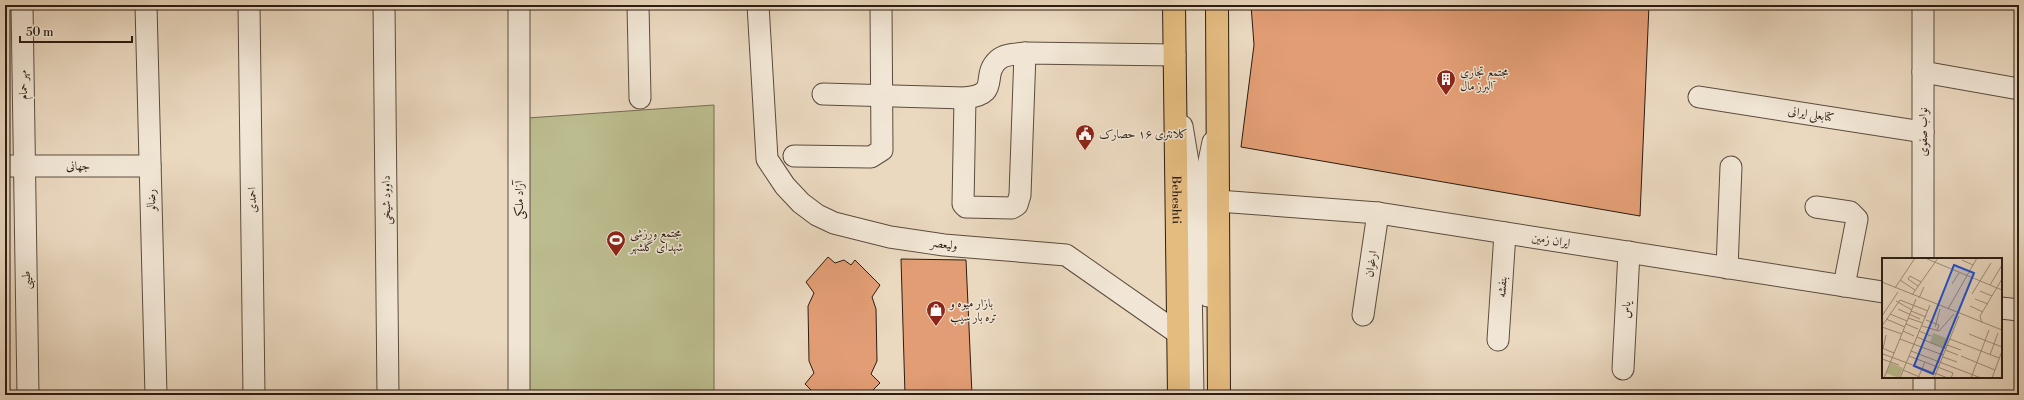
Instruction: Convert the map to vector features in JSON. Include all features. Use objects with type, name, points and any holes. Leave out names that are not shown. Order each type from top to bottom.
[{"type":"main road","name":"Beheshti","points":[[1174,5],[1179,395]]},
{"type":"main road","points":[[1217,5],[1219,395]]},
{"type":"street","name":"مهر حمام","points":[[15,166],[22,5]]},
{"type":"street","name":"رضالو","points":[[146,5],[156,395]]},
{"type":"street","name":"احمدی","points":[[249,5],[254,395]]},
{"type":"street","name":"داوود شیخی","points":[[384,5],[388,395]]},
{"type":"street","name":"آزاد ملکی","points":[[519,5],[519,395]]},
{"type":"street","points":[[638,5],[640,98]]},
{"type":"street","name":"ولیعصر","points":[[758,5],[767,159],[785,186],[801,203],[817,215],[834,223],[890,237],[944,245],[1066,256],[1179,334]]},
{"type":"street","points":[[794,156],[871,157],[882,150],[881,5]]},
{"type":"street","name":"نواب صفوی","points":[[1923,5],[1923,258]]},
{"type":"street","points":[[823,94],[965,98],[979,96],[986,91],[994,65],[999,59],[1009,55],[1025,53],[1175,55]]},
{"type":"street","points":[[965,98],[962,204],[966,207],[1012,208],[1017,205],[1020,195],[1025,53]]},
{"type":"street","points":[[1923,72],[2019,89]]},
{"type":"street","points":[[1175,82],[1189,168],[1194,395]]},
{"type":"street","name":"کتابعلی ایرانی","points":[[1699,97],[1923,132]]},
{"type":"street","points":[[1209,395],[1207,171],[1218,119]]},
{"type":"street","name":"جهانی","points":[[15,166],[150,166]]},
{"type":"street","name":"طیبی","points":[[15,166],[28,395]]},
{"type":"street","points":[[1727,268],[1731,167]]},
{"type":"street","name":"ایران زمین","points":[[1218,201],[1378,214],[1882,292]]},
{"type":"street","points":[[1816,207],[1850,212],[1857,219],[1844,286]]},
{"type":"street","name":"ارغوان","points":[[1363,315],[1378,214]]},
{"type":"street","name":"بنفشه","points":[[1498,340],[1505,233]]},
{"type":"street","name":"یاس","points":[[1623,368],[1629,252]]},
{"type":"street","points":[[2002,308],[2019,310]]},
{"type":"street","points":[[1924,378],[1924,395]]},
{"type":"green space","name":"مجتمع ورزشی شهدای گلشهر","points":[[714,105],[714,395],[522,395],[513,119]]},
{"type":"building","name":"مجتمع تجاری البرز مال","points":[[1251,5],[1649,5],[1640,216],[1241,147],[1254,45]]},
{"type":"building","points":[[828,257],[835,263],[844,260],[851,265],[855,260],[880,285],[872,297],[876,309],[877,361],[871,374],[880,383],[868,395],[816,395],[805,384],[814,373],[809,361],[808,306],[814,293],[806,282]]},
{"type":"building","name":"بازار میوه و تره بار سیب","points":[[901,259],[966,260],[972,395],[905,395]]},
{"type":"place","name":"مجتمع تجاری البرز مال","points":[[1446,96]]},
{"type":"place","name":"کلانتری ۱۶ حصارک","points":[[1085,151]]},
{"type":"place","name":"مجتمع ورزشی شهدای گلشهر","points":[[616,257]]},
{"type":"place","name":"بازار میوه و تره بار سیب","points":[[936,327]]}]
